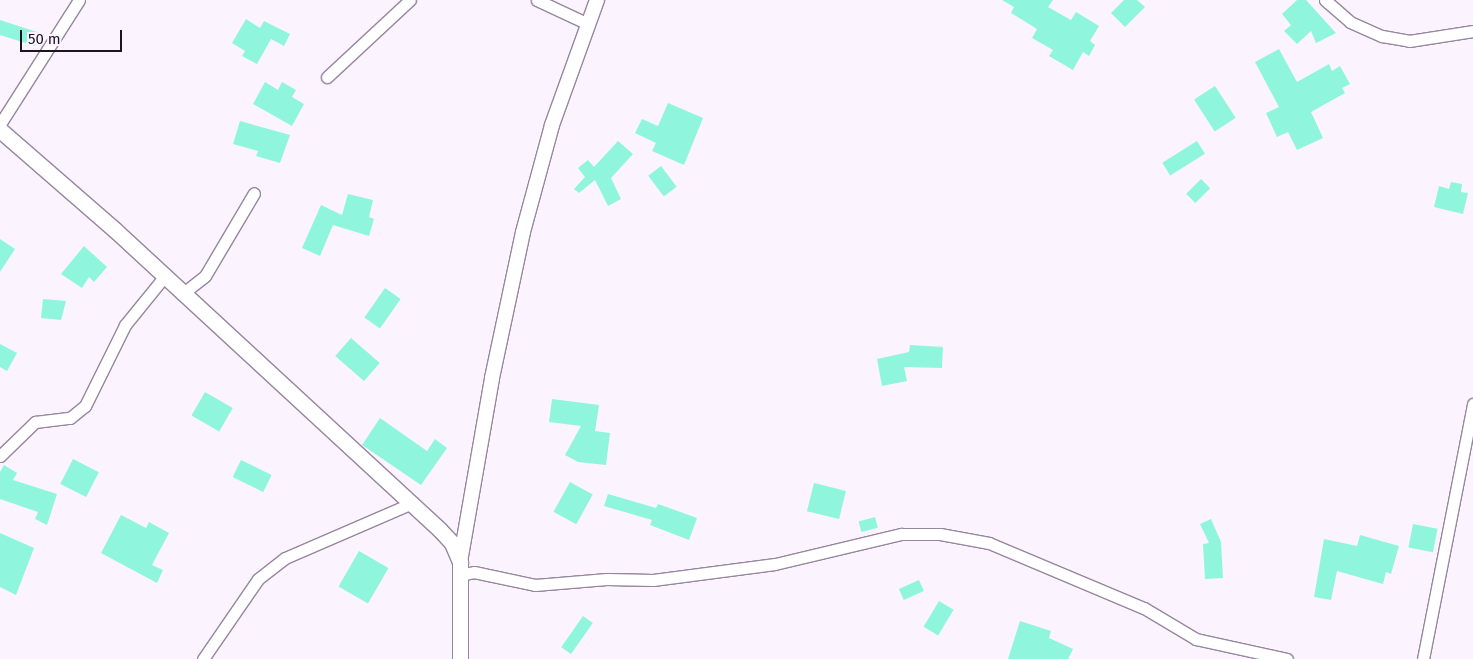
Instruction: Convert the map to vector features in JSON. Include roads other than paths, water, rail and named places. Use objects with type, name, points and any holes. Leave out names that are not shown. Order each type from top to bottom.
[{"type":"main road","points":[[0,130],[27,151],[412,503],[452,543],[460,562],[458,583],[460,659]]},
{"type":"street","points":[[0,124],[79,0]]},
{"type":"street","points":[[327,77],[410,0]]},
{"type":"street","points":[[536,0],[586,23]]},
{"type":"street","points":[[460,562],[492,378],[522,232],[552,125],[586,23],[597,0]]},
{"type":"street","points":[[1325,0],[1350,22],[1382,36],[1409,41],[1473,31]]},
{"type":"street","points":[[182,294],[205,276],[254,193]]},
{"type":"street","points":[[0,456],[35,422],[70,418],[85,406],[125,325],[164,277]]},
{"type":"street","points":[[1423,659],[1473,404]]},
{"type":"street","points":[[203,659],[258,579],[285,558],[412,503]]},
{"type":"street","points":[[458,583],[464,574],[474,572],[536,585],[607,579],[653,580],[775,564],[901,534],[940,534],[989,543],[1144,608],[1196,639],[1287,659]]}]
